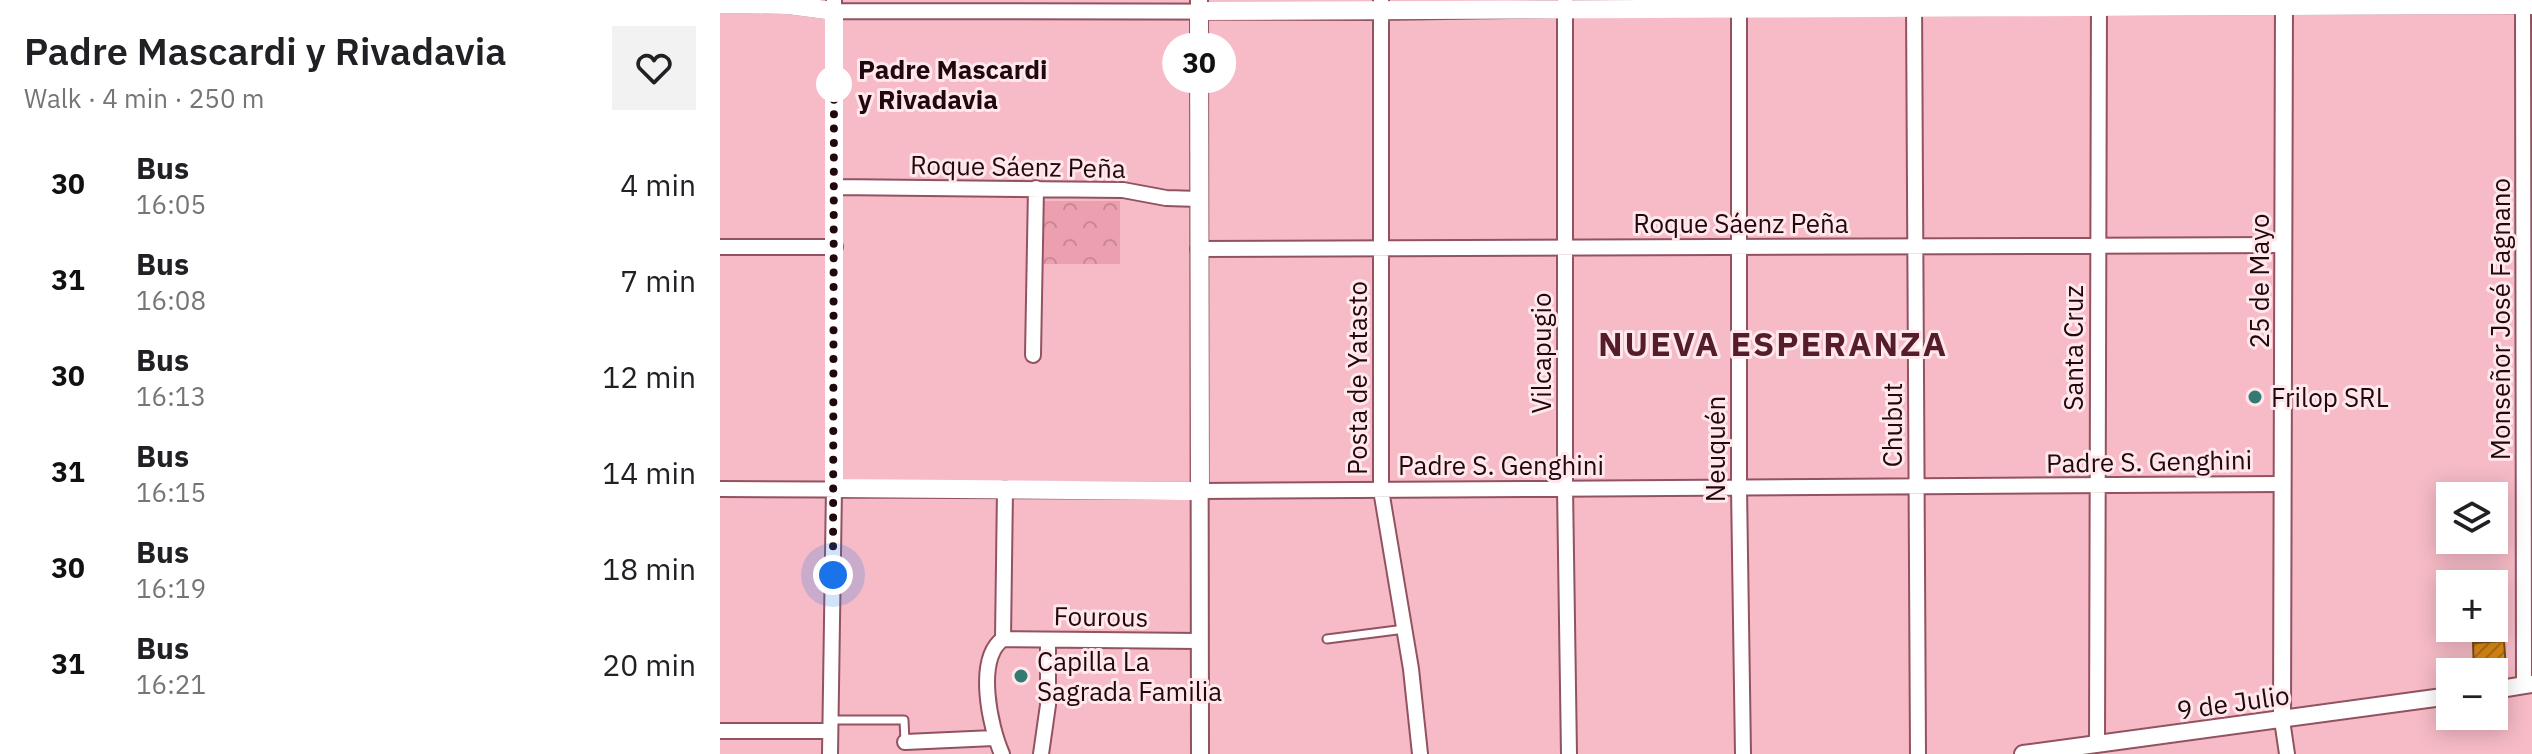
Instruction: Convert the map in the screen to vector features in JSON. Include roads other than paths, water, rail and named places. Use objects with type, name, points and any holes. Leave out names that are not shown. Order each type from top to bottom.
[{"type":"street","name":"Chubut","points":[[1914,3],[1918,754]]},
{"type":"street","name":"Santa Cruz","points":[[2097,744],[2099,3]]},
{"type":"street","name":"25 de Mayo","points":[[2284,3],[2282,720],[2287,754]]},
{"type":"street","points":[[720,4],[2526,3]]},
{"type":"street","name":"Monseñor José Fagnano","points":[[2526,3],[2528,685]]},
{"type":"street","name":"Vilcapugio","points":[[1565,4],[1565,488],[1569,754]]},
{"type":"street","name":"Neuquén","points":[[1739,4],[1739,488],[1743,754]]},
{"type":"street","points":[[830,754],[834,488],[834,5]]},
{"type":"street","points":[[1199,6],[1200,754]]},
{"type":"street","name":"Posta de Yatasto","points":[[1381,6],[1381,490],[1405,629],[1420,754]]},
{"type":"street","name":"Roque Sáenz Peña","points":[[835,187],[1123,190],[1166,198],[1199,199]]},
{"type":"street","points":[[1033,355],[1036,188]]},
{"type":"street","name":"Roque Sáenz Peña","points":[[1198,249],[2284,245]]},
{"type":"street","points":[[720,247],[835,247]]},
{"type":"street","name":"Padre S. Genghini","points":[[720,489],[1200,491],[2282,484]]},
{"type":"street","points":[[1002,754],[994,738],[989,710],[988,672],[991,651],[1003,639],[1005,489]]},
{"type":"street","name":"Fourous","points":[[1003,639],[1199,641]]},
{"type":"street","points":[[1041,754],[1048,705],[1048,640]]},
{"type":"street","points":[[2508,688],[2528,685]]},
{"type":"street","name":"9 de Julio","points":[[2023,754],[2436,698]]},
{"type":"street","points":[[720,731],[830,726]]},
{"type":"street","points":[[905,742],[994,738]]},
{"type":"lane","points":[[1327,639],[1405,629]]},
{"type":"lane","points":[[830,726],[904,720],[905,742]]},
{"type":"place","name":"Padre Mascardi y Rivadavia","points":[[834,84]]},
{"type":"place","name":"Frilop SRL","points":[[2255,397]]},
{"type":"place","name":"Capilla La Sagrada Familia","points":[[1021,676]]},
{"type":"district","name":"NUEVA ESPERANZA","points":[[1773,343]]}]
